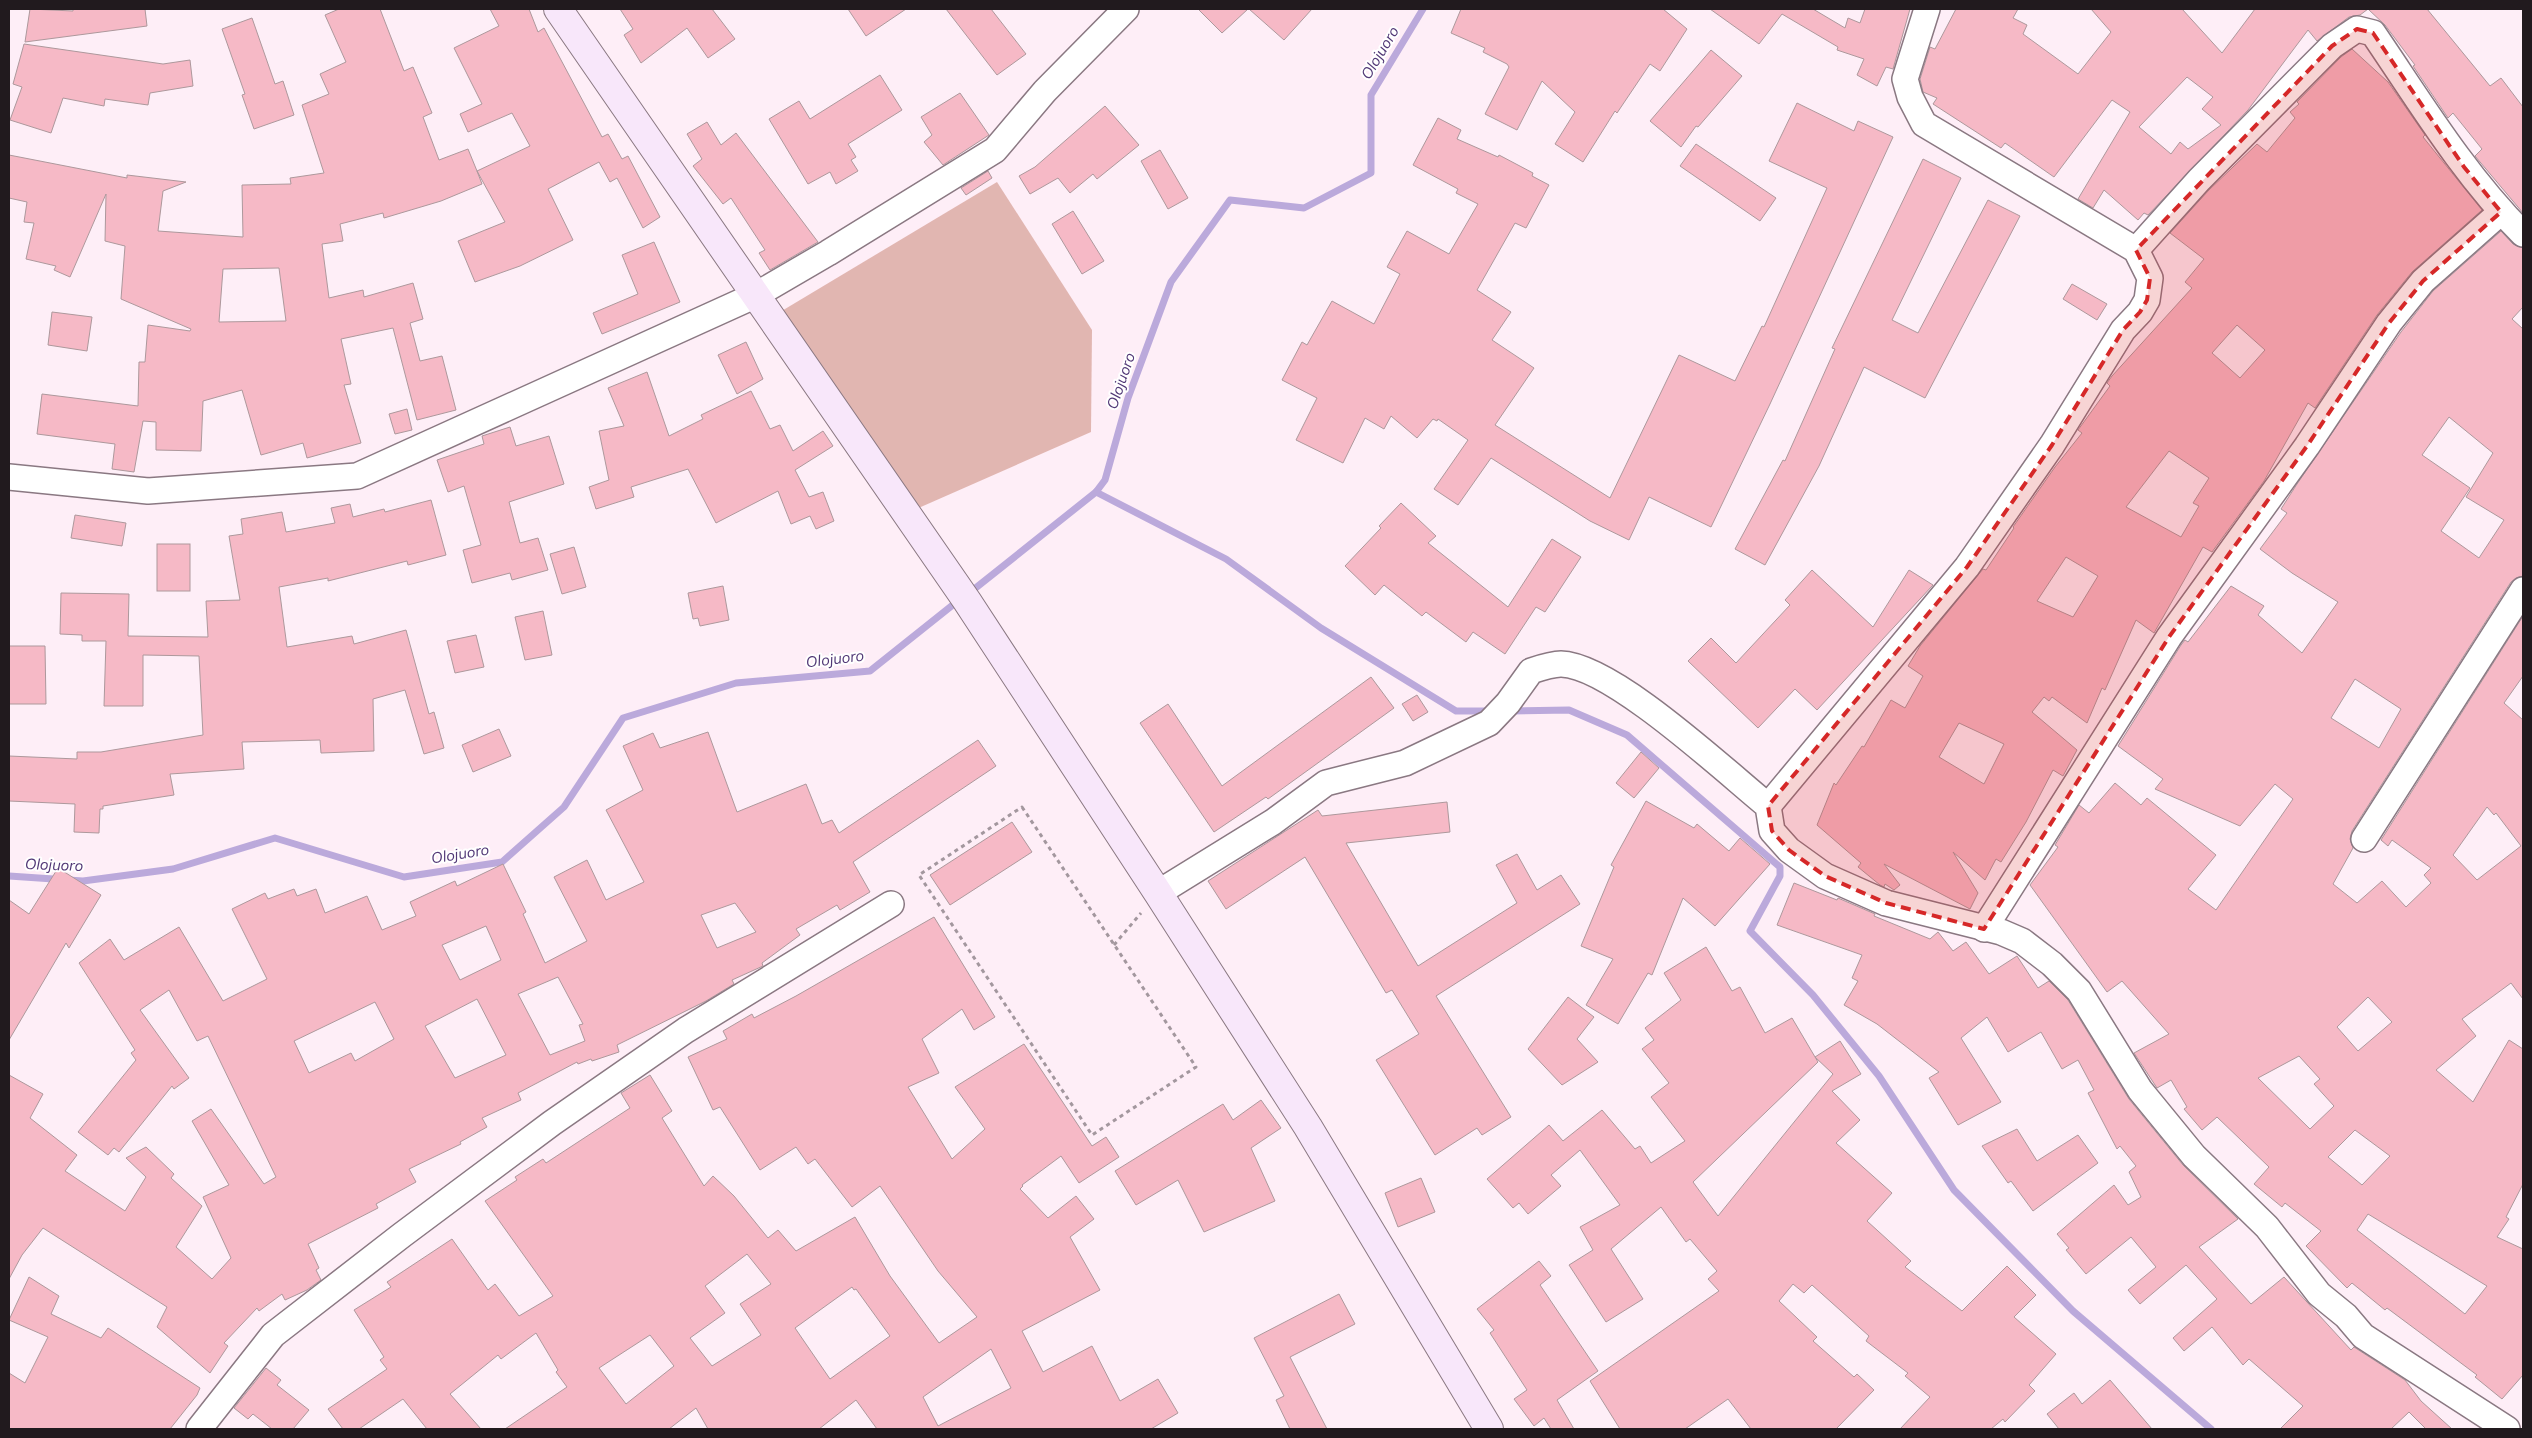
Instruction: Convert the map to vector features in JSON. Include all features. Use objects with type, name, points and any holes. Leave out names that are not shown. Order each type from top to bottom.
[{"type":"street","points":[[558,9],[967,601],[1308,1127],[1489,1429]]},
{"type":"street","points":[[12,485],[148,491],[358,476],[756,295],[995,150],[1045,91],[1126,9]]},
{"type":"street","points":[[1768,806],[1967,567],[2052,445],[2123,330],[2140,312],[2147,300],[2150,278],[2136,250],[1924,124],[1910,97],[1905,79],[1927,9]]},
{"type":"street","points":[[2136,250],[2199,180],[2332,46],[2356,29],[2373,33],[2464,167],[2501,212],[2523,234]]},
{"type":"street","points":[[1984,929],[2169,637],[2307,446],[2389,323],[2423,281],[2501,212]]},
{"type":"street","points":[[2364,839],[2523,590]]},
{"type":"street","points":[[1158,893],[1273,822],[1326,783],[1405,763],[1489,723],[1508,703],[1531,670],[1561,664],[1592,671],[1657,714],[1768,806],[1772,830],[1789,850],[1825,876],[1886,903],[2001,932],[2022,941],[2052,964],[2079,990],[2140,1090],[2194,1156],[2267,1227],[2319,1294],[2346,1316],[2364,1336],[2507,1429]]},
{"type":"street","points":[[199,1429],[273,1335],[395,1241],[552,1123],[686,1030],[891,904]]},
{"type":"path","points":[[1022,807],[1114,945],[1196,1067],[1092,1135],[919,875],[1022,807]]},
{"type":"path","points":[[1114,945],[1158,893]]},
{"type":"highlighted area","points":[[2357,29],[2373,33],[2464,167],[2501,212],[2423,281],[2389,323],[2307,446],[2169,637],[1984,929],[1886,903],[1825,876],[1789,850],[1772,831],[1768,806],[1967,567],[2052,445],[2123,330],[2140,312],[2147,300],[2150,278],[2136,250],[2332,46]]},
{"type":"shaded area","points":[[997,182],[1092,330],[1091,432],[914,510],[780,312]]},
{"type":"building","points":[[30,9],[73,11],[73,9],[145,9],[147,26],[25,42]]},
{"type":"building","points":[[339,9],[380,9],[404,71],[413,67],[432,113],[423,117],[439,160],[468,149],[482,184],[441,201],[384,218],[383,213],[340,224],[343,241],[322,244],[329,298],[363,290],[364,297],[413,283],[423,319],[410,323],[420,361],[442,356],[456,410],[417,420],[393,328],[341,339],[351,384],[344,385],[361,443],[307,458],[303,443],[261,455],[242,390],[203,401],[201,451],[156,450],[156,422],[143,421],[134,472],[112,469],[115,444],[37,434],[42,394],[138,406],[139,362],[145,362],[148,325],[190,331],[191,329],[121,299],[125,246],[105,241],[106,194],[70,277],[54,270],[56,266],[26,259],[34,223],[24,222],[27,202],[9,198],[9,155],[127,178],[127,175],[186,182],[163,191],[158,231],[243,237],[242,185],[291,184],[290,178],[324,173],[302,105],[329,94],[320,74],[346,62],[325,15]],"holes":[[[279,268],[286,321],[219,322],[223,269]]]},
{"type":"building","points":[[490,9],[529,9],[538,32],[544,28],[602,137],[608,134],[622,159],[628,156],[660,217],[643,228],[617,178],[610,182],[599,162],[548,189],[573,240],[520,266],[475,282],[458,241],[505,222],[477,171],[530,146],[512,113],[468,132],[460,114],[482,104],[454,48],[499,26]]},
{"type":"building","points":[[620,9],[712,9],[735,39],[708,58],[687,28],[641,63],[624,35],[633,29]]},
{"type":"building","points":[[848,9],[906,9],[866,36]]},
{"type":"building","points":[[946,9],[991,9],[1026,54],[997,75]]},
{"type":"building","points":[[1198,9],[1248,9],[1222,33]]},
{"type":"building","points":[[1249,9],[1312,9],[1284,40]]},
{"type":"building","points":[[1461,9],[1663,9],[1687,29],[1660,71],[1650,64],[1617,113],[1615,111],[1583,162],[1555,144],[1575,112],[1542,81],[1517,130],[1485,114],[1509,67],[1507,64],[1483,52],[1485,48],[1451,33]]},
{"type":"building","points":[[1710,9],[1813,9],[1845,28],[1848,18],[1860,23],[1865,9],[1910,9],[1893,69],[1886,67],[1877,86],[1857,75],[1864,59],[1837,50],[1838,47],[1782,14],[1759,44]]},
{"type":"building","points":[[1956,9],[2018,9],[2013,18],[2027,25],[2023,34],[2078,74],[2111,32],[2091,9],[2182,9],[2222,53],[2255,9],[2368,9],[2360,15],[2349,17],[2317,41],[2308,30],[2248,110],[2148,215],[2144,213],[2138,220],[2104,190],[2093,208],[2078,199],[2130,112],[2112,100],[2054,177],[2005,143],[2001,148],[1933,104],[1937,98],[1923,92],[1920,79],[1930,47],[1935,49]],"holes":[[[2187,77],[2213,97],[2202,109],[2221,125],[2188,149],[2180,142],[2171,154],[2139,127]]]},
{"type":"building","points":[[2368,9],[2427,9],[2490,86],[2501,78],[2523,107],[2523,213],[2475,156],[2482,149],[2453,113],[2448,118],[2413,66],[2415,65],[2385,25]]},
{"type":"building","points":[[252,18],[275,84],[283,81],[294,115],[254,129],[242,95],[245,94],[222,29]]},
{"type":"building","points":[[24,44],[163,64],[190,60],[193,86],[150,93],[148,105],[105,99],[104,106],[63,98],[51,133],[10,120],[22,87],[13,84]]},
{"type":"building","points":[[2352,49],[2388,82],[2425,135],[2423,137],[2482,210],[2412,272],[2377,315],[2315,408],[2308,403],[2264,481],[2212,552],[2203,547],[2154,633],[2136,620],[2105,690],[2102,688],[2087,723],[2052,697],[2049,701],[2044,697],[2032,712],[2077,750],[2063,776],[2053,770],[2026,822],[2001,862],[1996,859],[1985,880],[1953,852],[1978,893],[1970,909],[1884,864],[1900,885],[1894,890],[1885,884],[1884,887],[1880,885],[1858,867],[1861,863],[1817,825],[1834,783],[1836,785],[1862,746],[1864,747],[1891,700],[1905,708],[1923,676],[1908,666],[1920,646],[1983,569],[1986,570],[2013,527],[2055,467],[2082,433],[2078,430],[2110,386],[2107,383],[2112,376],[2192,288],[2185,282],[2204,259],[2170,233],[2209,190],[2257,144],[2267,152],[2295,118],[2290,112],[2299,104],[2297,102],[2341,57]],"holes":[[[2237,325],[2265,350],[2240,378],[2212,353]],[[2169,451],[2209,478],[2193,503],[2199,506],[2181,537],[2126,507]],[[2066,557],[2098,576],[2073,617],[2037,601]],[[1959,723],[2004,744],[1984,784],[1939,757]]]},
{"type":"building","points":[[1711,50],[1742,76],[1698,127],[1696,126],[1681,147],[1650,121]]},
{"type":"building","points":[[880,75],[902,110],[848,144],[856,157],[851,160],[858,171],[836,184],[830,172],[808,184],[769,119],[799,101],[810,119]]},
{"type":"building","points":[[960,93],[989,135],[943,165],[924,142],[932,135],[921,117]]},
{"type":"building","points":[[1797,103],[1854,131],[1858,121],[1893,137],[1711,527],[1649,497],[1629,540],[1590,521],[1491,458],[1458,505],[1434,489],[1468,440],[1438,419],[1437,421],[1433,419],[1417,438],[1391,416],[1384,429],[1365,418],[1343,463],[1296,440],[1317,398],[1282,380],[1302,342],[1307,345],[1332,301],[1374,324],[1400,274],[1387,267],[1407,231],[1449,254],[1478,204],[1456,193],[1458,189],[1413,165],[1438,118],[1461,130],[1457,139],[1498,157],[1499,155],[1533,173],[1532,176],[1549,185],[1526,228],[1515,223],[1477,290],[1511,312],[1492,340],[1534,368],[1495,425],[1610,498],[1679,355],[1735,381],[1762,326],[1764,327],[1827,188],[1769,161]]},
{"type":"building","points":[[1105,106],[1139,145],[1097,179],[1093,174],[1070,193],[1058,178],[1030,194],[1019,176],[1035,167]]},
{"type":"building","points":[[707,122],[721,145],[736,133],[818,242],[770,270],[759,253],[765,250],[731,198],[723,204],[693,166],[702,159],[687,134]]},
{"type":"building","points":[[1696,144],[1776,198],[1760,221],[1680,166]]},
{"type":"building","points":[[1160,150],[1188,198],[1168,209],[1141,161]]},
{"type":"building","points":[[1923,159],[1961,178],[1892,320],[1918,333],[1988,200],[2020,216],[1925,398],[1864,367],[1819,466],[1765,565],[1735,549],[1783,460],[1785,461],[1835,349],[1832,348]]},
{"type":"building","points":[[988,171],[992,178],[966,195],[961,188]]},
{"type":"building","points":[[1073,211],[1104,261],[1082,274],[1052,224]]},
{"type":"building","points":[[2501,231],[2513,244],[2523,248],[2523,307],[2512,319],[2523,329],[2523,576],[2511,582],[2352,831],[2350,839],[2353,848],[2333,884],[2357,903],[2382,881],[2406,907],[2431,883],[2424,875],[2431,868],[2392,840],[2388,846],[2381,840],[2523,616],[2523,676],[2504,703],[2523,720],[2523,999],[2511,983],[2462,1019],[2476,1036],[2436,1070],[2473,1102],[2509,1040],[2523,1049],[2523,1184],[2506,1217],[2509,1219],[2497,1237],[2523,1249],[2523,1375],[2502,1399],[2475,1377],[2477,1375],[2387,1308],[2385,1310],[2352,1283],[2347,1288],[2306,1246],[2321,1231],[2285,1203],[2282,1207],[2254,1184],[2269,1167],[2217,1117],[2202,1130],[2184,1109],[2187,1107],[2171,1080],[2157,1088],[2134,1053],[2169,1034],[2122,981],[2107,992],[2030,885],[2058,847],[2055,845],[2079,805],[2089,813],[2115,783],[2141,805],[2147,798],[2216,855],[2188,889],[2216,910],[2293,799],[2275,784],[2240,826],[2155,789],[2163,779],[2118,746],[2181,645],[2185,640],[2188,642],[2231,586],[2264,606],[2258,615],[2302,653],[2338,602],[2292,573],[2260,549],[2287,513],[2281,509],[2297,484],[2401,332],[2433,291]],"holes":[[[2449,417],[2493,453],[2466,497],[2504,520],[2479,558],[2441,531],[2470,488],[2422,455]],[[2355,679],[2401,709],[2379,748],[2331,718]],[[2487,807],[2494,815],[2496,813],[2521,846],[2477,880],[2453,855]],[[2368,997],[2392,1022],[2358,1051],[2337,1027]],[[2299,1056],[2320,1079],[2314,1084],[2334,1106],[2310,1129],[2258,1078]],[[2355,1130],[2390,1156],[2362,1185],[2328,1157]],[[2368,1214],[2487,1286],[2465,1314],[2357,1230]]]},
{"type":"building","points":[[654,242],[680,302],[602,334],[593,313],[638,294],[622,255]]},
{"type":"building","points":[[2072,284],[2107,304],[2097,320],[2063,299]]},
{"type":"building","points":[[52,312],[92,317],[87,351],[48,345]]},
{"type":"building","points":[[746,342],[763,379],[737,394],[718,355]]},
{"type":"building","points":[[647,372],[669,436],[703,419],[701,415],[751,391],[770,429],[780,425],[793,451],[823,431],[833,446],[795,470],[809,497],[823,492],[834,521],[816,529],[810,516],[791,524],[778,491],[716,523],[688,469],[631,487],[634,497],[596,509],[589,487],[609,480],[599,431],[624,426],[608,388]]},
{"type":"building","points":[[407,409],[412,430],[395,434],[389,414]]},
{"type":"building","points":[[510,427],[516,446],[549,436],[564,484],[509,502],[520,543],[538,538],[548,570],[512,580],[510,573],[472,583],[463,550],[481,545],[464,486],[448,492],[437,460],[484,444],[482,436]]},
{"type":"building","points":[[431,500],[446,555],[408,565],[407,561],[328,581],[328,578],[279,587],[287,647],[352,636],[354,644],[406,630],[429,714],[434,712],[444,748],[424,754],[405,690],[373,699],[374,751],[321,753],[320,740],[242,742],[244,769],[170,774],[174,795],[103,806],[103,809],[100,809],[99,833],[74,832],[75,804],[9,801],[9,756],[77,759],[77,752],[101,752],[203,735],[199,656],[143,655],[143,706],[104,706],[106,641],[82,641],[82,635],[60,634],[61,593],[129,594],[128,636],[208,637],[206,601],[240,600],[229,536],[243,534],[241,519],[282,512],[286,532],[335,523],[331,508],[350,504],[353,517],[384,509],[385,512]]},
{"type":"building","points":[[1401,503],[1436,536],[1428,543],[1508,607],[1552,539],[1581,557],[1545,612],[1536,607],[1505,654],[1473,632],[1466,642],[1426,612],[1422,616],[1384,585],[1375,595],[1345,566],[1381,528],[1379,526]]},
{"type":"building","points":[[75,515],[126,523],[122,546],[71,538]]},
{"type":"building","points":[[157,544],[190,544],[190,591],[157,591]]},
{"type":"building","points":[[574,547],[586,587],[562,594],[550,554]]},
{"type":"building","points":[[1812,570],[1873,627],[1909,570],[1933,585],[1817,710],[1795,689],[1758,728],[1688,661],[1711,638],[1736,663],[1790,605],[1785,600]]},
{"type":"building","points":[[723,586],[729,620],[700,626],[698,618],[693,619],[688,593]]},
{"type":"building","points":[[543,611],[552,655],[525,660],[515,617]]},
{"type":"building","points":[[476,635],[484,667],[455,673],[447,641]]},
{"type":"building","points":[[9,646],[45,646],[46,704],[9,704]]},
{"type":"building","points":[[1371,677],[1394,708],[1268,799],[1266,797],[1214,832],[1140,723],[1168,704],[1222,786]]},
{"type":"building","points":[[1417,695],[1428,712],[1413,721],[1402,704]]},
{"type":"building","points":[[499,729],[511,756],[473,772],[462,745]]},
{"type":"building","points":[[708,732],[737,812],[806,784],[822,824],[832,820],[839,833],[978,740],[996,766],[853,862],[870,892],[840,910],[837,905],[796,929],[800,935],[762,963],[763,966],[732,980],[734,984],[706,1001],[617,1045],[619,1052],[592,1061],[591,1059],[578,1064],[577,1062],[518,1093],[521,1100],[482,1118],[487,1127],[460,1142],[461,1144],[409,1169],[416,1182],[376,1204],[378,1208],[308,1244],[319,1268],[316,1270],[321,1280],[307,1290],[285,1300],[282,1294],[259,1311],[257,1308],[224,1343],[228,1346],[210,1373],[157,1327],[167,1307],[43,1228],[22,1255],[9,1279],[9,1075],[43,1094],[30,1118],[77,1155],[65,1171],[125,1211],[146,1177],[126,1158],[146,1147],[174,1174],[171,1178],[202,1206],[176,1247],[212,1279],[231,1258],[203,1197],[229,1185],[192,1121],[211,1109],[264,1184],[276,1177],[208,1036],[197,1041],[169,990],[140,1010],[189,1078],[174,1089],[172,1086],[119,1152],[114,1148],[108,1155],[78,1132],[136,1060],[131,1053],[135,1050],[79,963],[110,939],[124,960],[179,927],[223,1001],[267,979],[232,909],[265,893],[268,899],[294,889],[297,896],[316,889],[325,913],[367,896],[382,930],[416,916],[410,902],[455,881],[457,886],[503,864],[526,912],[523,914],[545,963],[587,941],[554,877],[587,860],[606,900],[644,882],[606,810],[643,790],[623,746],[653,733],[660,748]],"holes":[[[735,903],[756,932],[717,948],[701,915]],[[486,926],[501,960],[460,980],[442,945]],[[558,977],[583,1024],[579,1025],[585,1041],[550,1055],[518,994]],[[477,999],[506,1055],[455,1078],[425,1026]],[[375,1002],[394,1039],[355,1061],[351,1053],[309,1073],[294,1041]]]},
{"type":"building","points":[[1641,752],[1659,768],[1634,798],[1616,783]]},
{"type":"building","points":[[1646,801],[1694,828],[1697,824],[1729,851],[1740,838],[1770,864],[1715,926],[1683,898],[1652,975],[1648,973],[1618,1024],[1586,1005],[1613,959],[1581,946],[1614,867],[1611,865]]},
{"type":"building","points":[[1447,802],[1450,832],[1346,843],[1418,966],[1517,903],[1496,865],[1517,854],[1537,890],[1561,875],[1580,904],[1436,996],[1511,1117],[1482,1135],[1477,1128],[1435,1155],[1376,1060],[1419,1034],[1392,990],[1386,993],[1305,857],[1226,909],[1208,881],[1318,810],[1322,816]]},
{"type":"building","points":[[1012,822],[1032,852],[950,905],[930,875]]},
{"type":"building","points":[[58,868],[101,895],[69,948],[66,943],[9,1040],[9,900],[29,914]]},
{"type":"building","points":[[1794,883],[1837,900],[1838,898],[1875,914],[1874,916],[1930,939],[1938,932],[1953,951],[1966,942],[1989,974],[2017,956],[2038,988],[2049,981],[2068,1000],[2129,1099],[2183,1165],[2238,1219],[2199,1247],[2251,1304],[2284,1277],[2351,1350],[2354,1347],[2405,1380],[2421,1401],[2452,1429],[2426,1429],[2409,1412],[2391,1429],[2280,1429],[2303,1406],[2249,1359],[2243,1365],[2212,1327],[2184,1351],[2173,1338],[2217,1299],[2186,1265],[2140,1304],[2128,1290],[2156,1267],[2131,1237],[2086,1274],[2066,1250],[2069,1248],[2057,1234],[2114,1185],[2128,1205],[2141,1197],[2129,1172],[2136,1166],[2120,1146],[2117,1149],[2088,1093],[2094,1090],[2078,1060],[2062,1069],[2041,1032],[2008,1052],[1987,1017],[1961,1038],[2001,1102],[1958,1125],[1929,1078],[1939,1072],[1877,1024],[1844,1005],[1858,981],[1852,978],[1862,955],[1777,925]]},
{"type":"building","points":[[934,917],[995,1017],[974,1030],[962,1009],[922,1039],[939,1073],[908,1087],[952,1159],[985,1129],[955,1087],[1024,1044],[1092,1146],[1106,1137],[1119,1157],[1079,1183],[1061,1156],[1022,1185],[1020,1189],[1048,1218],[1076,1196],[1094,1219],[1070,1237],[1100,1290],[1022,1331],[1043,1372],[1092,1346],[1120,1401],[1158,1379],[1178,1413],[1151,1429],[877,1429],[856,1400],[819,1429],[708,1429],[696,1408],[669,1429],[505,1429],[567,1387],[556,1372],[558,1370],[536,1333],[501,1359],[498,1355],[450,1394],[481,1429],[427,1429],[403,1399],[359,1429],[343,1429],[328,1409],[387,1369],[380,1360],[384,1357],[354,1310],[391,1287],[387,1282],[452,1239],[488,1290],[495,1284],[519,1316],[553,1296],[485,1201],[517,1180],[515,1177],[543,1159],[546,1163],[630,1108],[621,1093],[650,1075],[672,1111],[662,1118],[704,1186],[713,1176],[734,1196],[768,1238],[778,1230],[796,1251],[855,1217],[890,1276],[939,1343],[977,1317],[938,1271],[880,1186],[852,1207],[815,1159],[808,1164],[796,1147],[760,1170],[720,1107],[713,1110],[688,1057],[727,1039],[723,1031],[752,1014],[754,1018]],"holes":[[[747,1254],[771,1284],[740,1304],[761,1335],[712,1366],[690,1338],[725,1313],[705,1286]],[[852,1287],[854,1290],[856,1289],[890,1336],[830,1379],[795,1328]],[[650,1335],[674,1366],[626,1404],[599,1368]],[[991,1349],[1011,1388],[938,1426],[923,1397]]]},
{"type":"building","points":[[1706,947],[1732,991],[1740,987],[1765,1033],[1792,1018],[1815,1057],[1840,1041],[1861,1074],[1832,1091],[1860,1120],[1836,1143],[1892,1193],[1867,1221],[1911,1261],[1905,1267],[1962,1311],[2007,1266],[2036,1295],[2014,1317],[2056,1354],[2029,1385],[2035,1391],[2005,1422],[2003,1419],[1991,1429],[1900,1429],[1930,1397],[1905,1376],[1908,1373],[1866,1341],[1869,1336],[1812,1285],[1804,1293],[1793,1284],[1779,1301],[1817,1337],[1813,1341],[1854,1377],[1857,1374],[1874,1390],[1836,1429],[1751,1429],[1728,1399],[1685,1429],[1620,1429],[1590,1381],[1719,1291],[1708,1279],[1717,1271],[1690,1239],[1686,1242],[1661,1207],[1611,1249],[1643,1299],[1606,1322],[1569,1265],[1593,1250],[1580,1227],[1620,1205],[1580,1150],[1551,1175],[1561,1186],[1528,1214],[1519,1203],[1513,1208],[1487,1179],[1549,1125],[1563,1141],[1602,1110],[1635,1149],[1640,1146],[1651,1163],[1685,1141],[1651,1097],[1669,1083],[1642,1049],[1654,1040],[1645,1028],[1681,1000],[1664,973]],"holes":[[[1815,1057],[1833,1074],[1718,1216],[1693,1182],[1818,1062]]]},
{"type":"building","points":[[1568,997],[1594,1017],[1577,1039],[1598,1062],[1562,1085],[1528,1049]]},
{"type":"building","points":[[1261,1100],[1281,1128],[1251,1148],[1275,1201],[1204,1232],[1178,1180],[1136,1205],[1115,1171],[1223,1104],[1233,1120]]},
{"type":"building","points":[[2017,1129],[2037,1161],[2078,1135],[2098,1163],[2033,1211],[2011,1181],[2008,1183],[1982,1146]]},
{"type":"building","points":[[1421,1178],[1435,1212],[1398,1227],[1385,1193]]},
{"type":"building","points":[[1539,1261],[1551,1276],[1540,1285],[1598,1371],[1557,1400],[1574,1429],[1551,1429],[1544,1418],[1534,1426],[1514,1399],[1527,1390],[1490,1333],[1494,1330],[1477,1309]]},
{"type":"building","points":[[29,1277],[59,1296],[51,1314],[101,1338],[108,1328],[200,1388],[197,1395],[170,1429],[9,1429],[9,1373],[25,1383],[48,1337],[9,1320]]},
{"type":"building","points":[[1339,1294],[1355,1324],[1290,1357],[1327,1429],[1290,1429],[1276,1400],[1284,1396],[1254,1338]]},
{"type":"building","points":[[266,1368],[281,1380],[277,1385],[309,1410],[293,1429],[272,1429],[253,1414],[248,1419],[234,1408]]},
{"type":"building","points":[[2110,1380],[2152,1429],[2059,1429],[2047,1414],[2074,1393],[2082,1404]]},
{"type":"waterway","name":"Olojuoro","points":[[968,594],[1096,492],[1105,480],[1128,398],[1171,282],[1230,200],[1304,208],[1371,173],[1371,95],[1423,9]]},
{"type":"waterway","points":[[1096,492],[1226,559],[1321,628],[1456,711],[1491,711]]},
{"type":"waterway","name":"Olojuoro","points":[[9,876],[83,881],[173,869],[275,838],[404,877],[502,862],[564,807],[623,718],[736,683],[870,671],[959,600]]},
{"type":"waterway","points":[[1509,711],[1569,710],[1627,735],[1780,867],[1780,876],[1750,931],[1813,995],[1879,1076],[1954,1190],[2073,1311],[2211,1429]]}]
